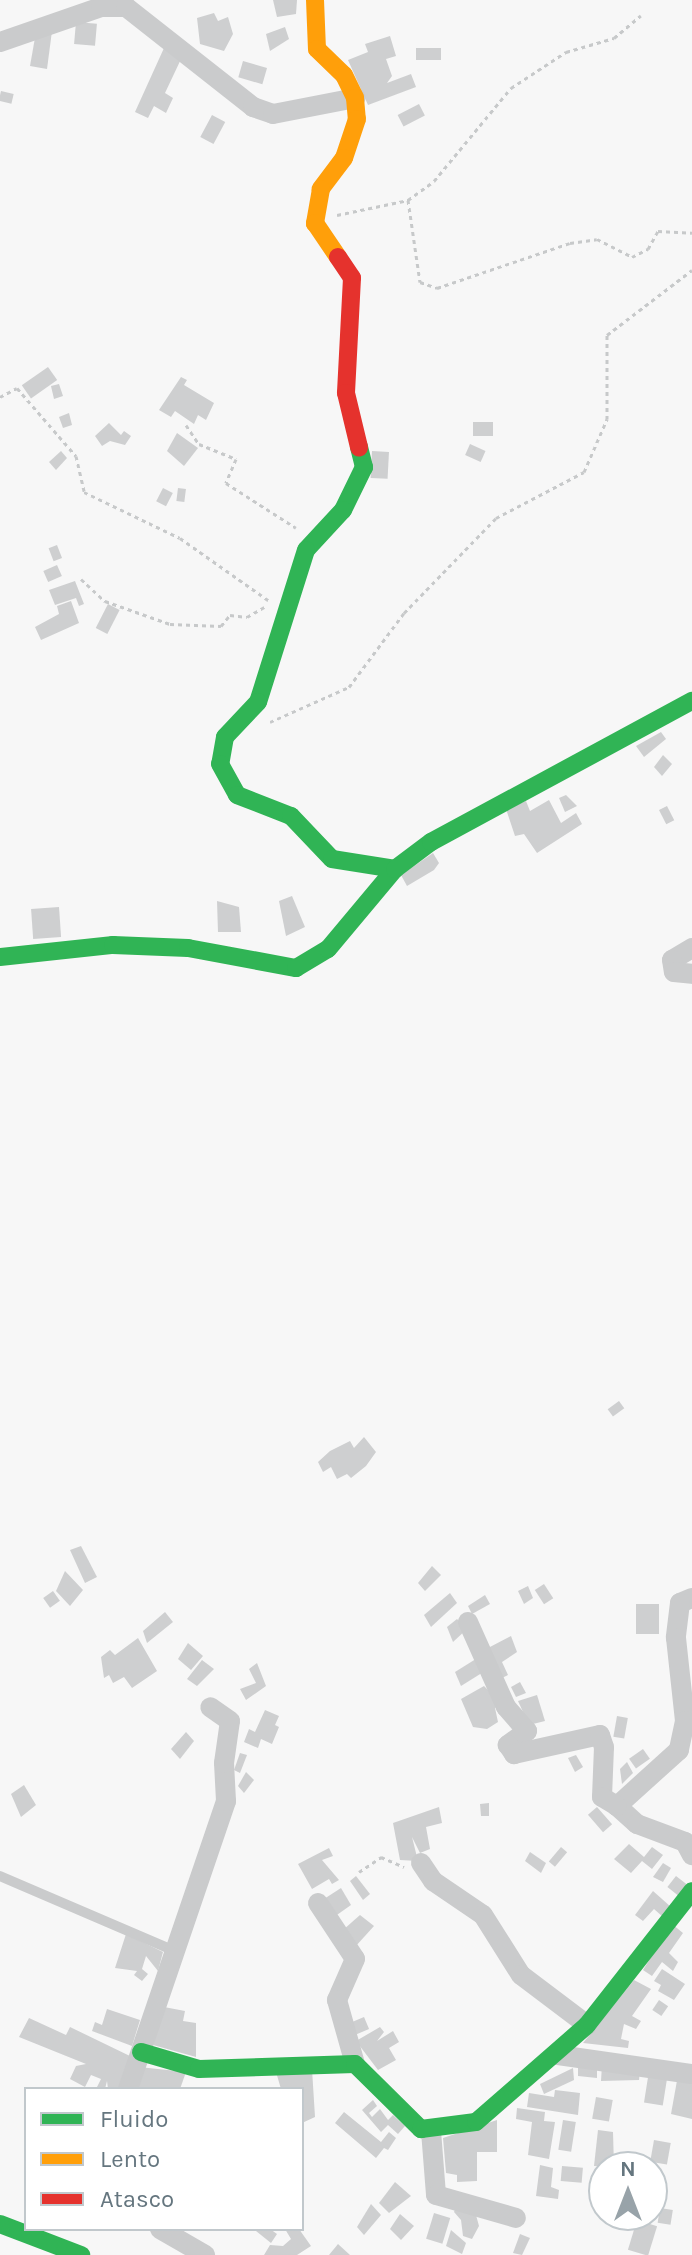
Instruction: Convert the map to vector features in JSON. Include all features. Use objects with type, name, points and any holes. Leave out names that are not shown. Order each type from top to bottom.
[{"type":"main road","points":[[315,0],[317,49],[344,75],[355,98],[357,119],[344,158],[321,189],[315,223],[352,278],[346,393],[364,467],[343,510],[306,550],[291,606],[258,702],[225,737],[220,764],[237,795],[291,816],[332,859],[395,869]]},
{"type":"main road","points":[[0,957],[113,945],[188,948],[296,968],[328,949],[395,869],[431,842],[692,701]]},
{"type":"main road","points":[[141,2052],[199,2069],[355,2064],[421,2129],[431,2131],[476,2122],[558,2055],[587,2025],[692,1891]]},
{"type":"main road","points":[[0,2224],[81,2255]]},
{"type":"street","points":[[0,42],[101,7],[126,7],[253,107],[273,114],[355,98]]},
{"type":"street","points":[[692,948],[672,960],[674,972],[692,974]]},
{"type":"street","points":[[617,1806],[679,1750],[685,1721],[676,1638],[680,1603],[692,1598]]},
{"type":"street","points":[[468,1622],[506,1707],[527,1731],[508,1745],[514,1754],[600,1735],[602,1797],[637,1824],[685,1842],[692,1855]]},
{"type":"street","points":[[129,2087],[178,1953],[226,1801],[224,1763],[230,1721],[210,1707]]},
{"type":"street","points":[[421,1863],[433,1881],[483,1915],[521,1975],[587,2025]]},
{"type":"street","points":[[318,1903],[355,1959],[337,2000],[355,2064]]},
{"type":"street","points":[[558,2055],[692,2074]]},
{"type":"street","points":[[431,2131],[436,2195],[516,2218]]},
{"type":"street","points":[[163,2231],[205,2255]]},
{"type":"lane","points":[[0,1876],[178,1953]]},
{"type":"path","points":[[315,223],[408,200],[434,181],[511,88],[566,52],[614,38],[641,15]]},
{"type":"path","points":[[408,200],[420,282],[437,288],[570,243],[597,239],[632,257],[648,249],[658,231],[692,233]]},
{"type":"path","points":[[263,724],[349,687],[404,613],[496,518],[584,472],[607,419],[607,335],[692,270]]},
{"type":"path","points":[[0,397],[17,388],[76,456],[84,492],[180,538],[267,600],[291,606]]},
{"type":"path","points":[[186,425],[199,444],[236,459],[226,483],[295,526],[306,550]]},
{"type":"path","points":[[81,579],[105,601],[170,624],[221,626],[230,615],[247,617],[267,600]]},
{"type":"path","points":[[359,1872],[381,1857],[433,1881]]},
{"type":"building","points":[[273,0],[297,0],[296,14],[277,17]]},
{"type":"building","points":[[214,13],[218,21],[228,17],[233,34],[224,51],[200,44],[197,18]]},
{"type":"building","points":[[76,22],[97,24],[95,46],[74,44]]},
{"type":"building","points":[[285,27],[289,39],[270,51],[266,34]]},
{"type":"building","points":[[52,31],[47,69],[30,66],[36,32]]},
{"type":"building","points":[[390,36],[396,56],[386,59],[392,76],[387,83],[411,74],[416,87],[368,105],[348,60],[368,52],[365,44]]},
{"type":"building","points":[[164,48],[182,57],[165,93],[173,98],[166,113],[154,106],[148,118],[135,112]]},
{"type":"building","points":[[416,48],[441,48],[441,60],[416,60]]},
{"type":"building","points":[[243,61],[267,68],[262,84],[238,77]]},
{"type":"building","points":[[1,91],[14,94],[11,104],[0,101]]},
{"type":"building","points":[[419,104],[425,116],[404,126],[398,115]]},
{"type":"building","points":[[212,115],[225,122],[214,144],[200,137]]},
{"type":"building","points":[[48,367],[57,380],[31,398],[22,385]]},
{"type":"building","points":[[181,377],[187,380],[184,385],[214,403],[206,420],[198,415],[194,424],[175,411],[171,417],[159,410]]},
{"type":"building","points":[[59,384],[63,396],[54,399],[51,386]]},
{"type":"building","points":[[69,413],[72,425],[63,428],[59,417]]},
{"type":"building","points":[[473,422],[493,422],[493,436],[473,436]]},
{"type":"building","points":[[109,423],[121,435],[124,431],[131,436],[125,445],[110,441],[102,446],[95,436]]},
{"type":"building","points":[[177,433],[198,448],[184,466],[167,451]]},
{"type":"building","points":[[470,444],[486,451],[481,462],[465,455]]},
{"type":"building","points":[[61,451],[67,458],[56,470],[49,462]]},
{"type":"building","points":[[372,451],[389,452],[388,479],[371,478]]},
{"type":"building","points":[[163,488],[173,493],[166,506],[156,501]]},
{"type":"building","points":[[178,488],[186,489],[184,502],[176,501]]},
{"type":"building","points":[[57,545],[62,558],[54,561],[49,548]]},
{"type":"building","points":[[57,565],[62,576],[48,582],[43,571]]},
{"type":"building","points":[[75,581],[84,604],[79,606],[76,598],[55,605],[49,590]]},
{"type":"building","points":[[71,601],[79,623],[41,640],[35,627],[59,614],[57,606]]},
{"type":"building","points":[[108,604],[120,610],[107,634],[96,628]]},
{"type":"building","points":[[661,732],[666,739],[644,757],[636,746]]},
{"type":"building","points":[[663,755],[672,764],[662,776],[654,767]]},
{"type":"building","points":[[566,795],[577,806],[565,812],[559,798]]},
{"type":"building","points":[[549,800],[561,823],[576,813],[582,824],[537,853],[524,834],[515,836],[506,809],[526,801],[530,811]]},
{"type":"building","points":[[667,806],[674,820],[666,824],[659,810]]},
{"type":"building","points":[[433,853],[439,863],[434,870],[407,886],[401,875]]},
{"type":"building","points":[[292,896],[305,927],[286,936],[279,901]]},
{"type":"building","points":[[217,901],[239,907],[241,932],[218,932]]},
{"type":"building","points":[[59,907],[61,937],[33,939],[31,909]]},
{"type":"building","points":[[619,1401],[624,1408],[613,1417],[608,1409]]},
{"type":"building","points":[[364,1437],[376,1452],[366,1466],[351,1478],[347,1474],[337,1479],[331,1467],[323,1472],[318,1462],[330,1451],[350,1441],[354,1448]]},
{"type":"building","points":[[81,1546],[97,1577],[85,1583],[70,1550]]},
{"type":"building","points":[[432,1566],[441,1575],[425,1591],[418,1583]]},
{"type":"building","points":[[65,1571],[83,1590],[70,1606],[56,1591]]},
{"type":"building","points":[[544,1584],[553,1598],[544,1604],[535,1590]]},
{"type":"building","points":[[528,1586],[533,1598],[524,1604],[518,1591]]},
{"type":"building","points":[[53,1591],[60,1601],[50,1608],[43,1598]]},
{"type":"building","points":[[450,1593],[457,1603],[431,1627],[424,1615]]},
{"type":"building","points":[[485,1595],[490,1604],[472,1614],[468,1606]]},
{"type":"building","points":[[636,1604],[659,1604],[659,1634],[636,1634]]},
{"type":"building","points":[[165,1612],[173,1622],[147,1643],[143,1631]]},
{"type":"building","points":[[457,1619],[467,1629],[453,1642],[447,1627]]},
{"type":"building","points":[[511,1636],[517,1652],[502,1662],[508,1675],[502,1678],[488,1648]]},
{"type":"building","points":[[138,1638],[157,1671],[132,1688],[124,1677],[113,1683],[109,1675],[104,1678],[101,1657],[110,1650],[115,1655]]},
{"type":"building","points":[[188,1643],[203,1656],[191,1670],[178,1659]]},
{"type":"building","points":[[479,1657],[485,1671],[461,1686],[455,1672]]},
{"type":"building","points":[[202,1660],[214,1669],[197,1686],[187,1679]]},
{"type":"building","points":[[257,1663],[266,1686],[246,1700],[240,1689],[256,1683],[249,1669]]},
{"type":"building","points":[[520,1682],[526,1693],[516,1697],[511,1687]]},
{"type":"building","points":[[484,1686],[501,1703],[495,1708],[498,1722],[487,1729],[473,1727],[461,1699]]},
{"type":"building","points":[[537,1695],[545,1721],[529,1725],[518,1701]]},
{"type":"building","points":[[265,1710],[279,1716],[275,1725],[279,1727],[272,1744],[261,1739],[258,1748],[244,1742],[249,1729],[255,1732]]},
{"type":"building","points":[[617,1716],[628,1718],[624,1739],[613,1737]]},
{"type":"building","points":[[186,1732],[194,1741],[180,1759],[171,1749]]},
{"type":"building","points":[[643,1749],[650,1759],[636,1769],[629,1759]]},
{"type":"building","points":[[240,1753],[247,1755],[240,1773],[234,1770]]},
{"type":"building","points":[[576,1755],[583,1767],[575,1772],[568,1758]]},
{"type":"building","points":[[627,1762],[633,1773],[622,1784],[620,1769]]},
{"type":"building","points":[[246,1772],[254,1780],[244,1793],[238,1786]]},
{"type":"building","points":[[24,1785],[36,1805],[21,1817],[11,1794]]},
{"type":"building","points":[[489,1803],[489,1816],[481,1816],[480,1804]]},
{"type":"building","points":[[439,1807],[442,1823],[426,1827],[430,1849],[420,1853],[412,1837],[418,1861],[400,1860],[393,1823]]},
{"type":"building","points":[[597,1807],[612,1824],[603,1832],[588,1815]]},
{"type":"building","points":[[629,1844],[644,1857],[652,1847],[663,1855],[652,1869],[642,1861],[631,1873],[614,1859]]},
{"type":"building","points":[[561,1847],[567,1852],[555,1867],[549,1862]]},
{"type":"building","points":[[329,1848],[333,1856],[322,1860],[339,1880],[332,1884],[329,1879],[312,1889],[298,1864]]},
{"type":"building","points":[[530,1852],[546,1863],[541,1873],[525,1861]]},
{"type":"building","points":[[663,1863],[671,1868],[663,1882],[653,1877]]},
{"type":"building","points":[[356,1876],[370,1894],[363,1900],[350,1881]]},
{"type":"building","points":[[676,1876],[689,1886],[680,1897],[667,1887]]},
{"type":"building","points":[[341,1888],[351,1905],[334,1917],[324,1899]]},
{"type":"building","points":[[653,1891],[671,1907],[663,1917],[654,1909],[643,1921],[635,1915]]},
{"type":"building","points":[[360,1915],[374,1926],[355,1947],[343,1930]]},
{"type":"building","points":[[672,1924],[683,1933],[669,1953],[678,1962],[673,1971],[662,1962],[652,1976],[643,1970]]},
{"type":"building","points":[[126,1934],[163,1952],[158,1971],[146,1956],[142,1969],[148,1974],[142,1981],[134,1975],[137,1971],[115,1968]]},
{"type":"building","points":[[662,1969],[685,1984],[674,2000],[658,1991],[661,1985],[654,1981]]},
{"type":"building","points":[[634,1980],[651,1989],[632,2016],[641,2021],[636,2029],[624,2024],[621,2039],[629,2041],[628,2048],[583,2043]]},
{"type":"building","points":[[659,2000],[668,2006],[661,2016],[652,2010]]},
{"type":"building","points":[[164,2007],[185,2011],[183,2021],[196,2023],[196,2057],[153,2045]]},
{"type":"building","points":[[107,2009],[140,2020],[132,2046],[92,2031],[95,2022],[102,2025]]},
{"type":"building","points":[[364,2017],[369,2029],[351,2037],[346,2025]]},
{"type":"building","points":[[29,2018],[66,2035],[70,2027],[132,2057],[122,2087],[108,2087],[107,2081],[106,2087],[97,2087],[101,2079],[91,2075],[85,2087],[70,2079],[76,2066],[86,2064],[19,2037]]},
{"type":"building","points":[[380,2027],[384,2032],[377,2041],[393,2031],[399,2042],[389,2048],[396,2060],[378,2070],[356,2041]]},
{"type":"building","points":[[602,2065],[640,2070],[639,2080],[601,2081]]},
{"type":"building","points":[[578,2066],[597,2067],[597,2078],[578,2076]]},
{"type":"building","points":[[139,2067],[186,2072],[181,2087],[134,2087]]},
{"type":"building","points":[[573,2068],[574,2080],[544,2094],[540,2084]]},
{"type":"building","points":[[312,2069],[315,2117],[304,2122],[304,2087],[280,2087],[276,2072]]},
{"type":"building","points":[[649,2071],[668,2074],[663,2106],[644,2103]]},
{"type":"building","points":[[678,2075],[692,2077],[692,2119],[671,2114]]},
{"type":"building","points":[[555,2090],[580,2093],[578,2115],[527,2107],[529,2093],[554,2097]]},
{"type":"building","points":[[596,2097],[613,2100],[609,2122],[592,2119]]},
{"type":"building","points":[[373,2100],[377,2106],[369,2113],[372,2117],[380,2109],[388,2120],[393,2115],[405,2126],[398,2134],[388,2125],[381,2132],[362,2110]]},
{"type":"building","points":[[517,2108],[545,2112],[544,2121],[555,2122],[549,2159],[528,2155],[532,2122],[516,2119]]},
{"type":"building","points":[[344,2112],[381,2142],[389,2132],[396,2138],[388,2150],[384,2148],[376,2158],[335,2123]]},
{"type":"building","points":[[497,2120],[497,2152],[477,2152],[477,2181],[457,2182],[457,2175],[446,2173],[443,2138]]},
{"type":"building","points":[[563,2120],[576,2122],[571,2152],[558,2150]]},
{"type":"building","points":[[598,2130],[613,2132],[614,2151],[596,2151]]},
{"type":"building","points":[[654,2140],[671,2143],[668,2159],[668,2151],[652,2151]]},
{"type":"building","points":[[540,2165],[553,2168],[551,2187],[559,2190],[558,2199],[536,2196]]},
{"type":"building","points":[[562,2166],[583,2168],[582,2183],[561,2181]]},
{"type":"building","points":[[395,2182],[411,2196],[389,2213],[379,2203]]},
{"type":"building","points":[[458,2202],[476,2215],[479,2226],[472,2239],[463,2236],[461,2220],[454,2212]]},
{"type":"building","points":[[371,2204],[381,2215],[364,2235],[357,2227]]},
{"type":"building","points":[[668,2209],[673,2210],[670,2225],[668,2224]]},
{"type":"building","points":[[434,2213],[450,2218],[442,2244],[426,2239]]},
{"type":"building","points":[[400,2214],[414,2226],[401,2240],[390,2229]]},
{"type":"building","points":[[451,2230],[466,2243],[462,2254],[446,2246]]},
{"type":"building","points":[[256,2231],[277,2234],[271,2243]]},
{"type":"building","points":[[286,2231],[300,2231],[311,2246],[297,2255],[264,2255],[270,2245],[283,2246],[291,2239]]},
{"type":"building","points":[[634,2231],[656,2231],[648,2255],[628,2250]]},
{"type":"building","points":[[520,2234],[530,2238],[522,2255],[513,2253]]},
{"type":"building","points":[[338,2244],[350,2255],[329,2255]]},
{"type":"traffic: fast","points":[[359,447],[364,467],[343,510],[306,550],[258,702],[225,737],[220,764],[237,795],[291,816],[332,859],[395,869]]},
{"type":"traffic: fast","points":[[0,957],[113,945],[188,948],[296,968],[328,949],[395,869],[431,842],[692,701]]},
{"type":"traffic: fast","points":[[141,2052],[199,2069],[355,2064],[421,2129],[476,2122],[587,2025],[692,1891]]},
{"type":"traffic: fast","points":[[0,2224],[81,2255]]},
{"type":"traffic: slow","points":[[315,0],[317,49],[344,75],[355,98],[357,119],[344,158],[321,189],[315,223],[338,257]]},
{"type":"traffic: jam","points":[[338,257],[352,278],[346,393],[359,447]]}]
